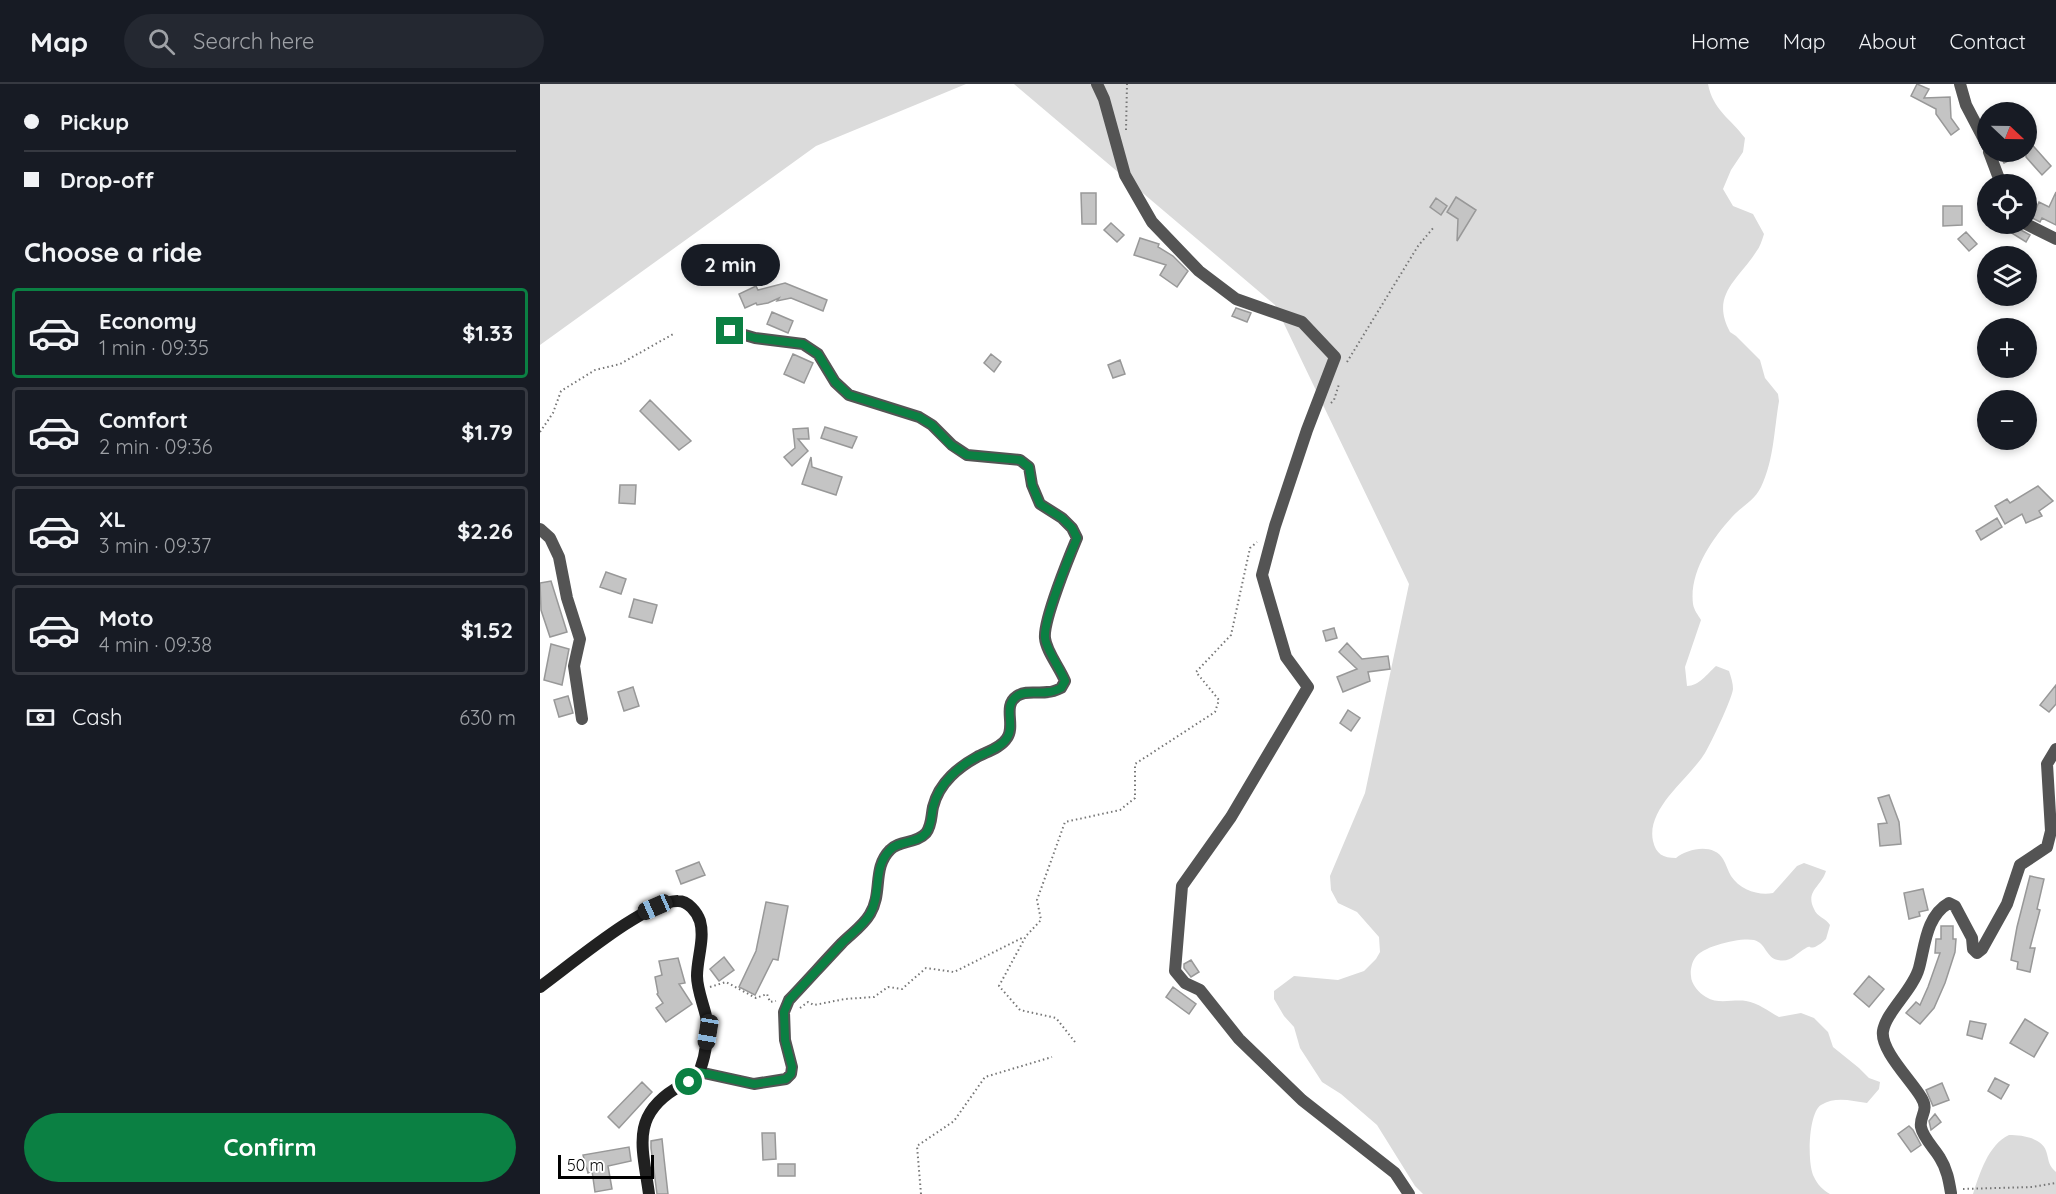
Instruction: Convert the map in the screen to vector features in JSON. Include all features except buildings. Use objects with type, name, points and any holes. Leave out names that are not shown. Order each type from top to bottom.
[{"type":"main road","points":[[540,987],[639,914],[670,902],[680,901],[695,911],[700,921],[701,940],[697,976],[708,1032],[699,1072],[689,1082],[655,1104],[648,1116],[642,1136],[649,1194]]},
{"type":"street","points":[[1097,84],[1104,99],[1125,175],[1152,222],[1199,271],[1236,298],[1302,322],[1335,357],[1293,473],[1262,575],[1286,657],[1308,687],[1231,817],[1182,886],[1175,971],[1185,983],[1200,990],[1239,1039],[1302,1100],[1395,1173],[1409,1194]]},
{"type":"street","points":[[1960,84],[1966,105],[1977,127]]},
{"type":"street","points":[[2037,230],[2056,239]]},
{"type":"street","points":[[699,1072],[754,1084],[786,1079],[791,1074],[792,1067],[785,1040],[784,1012],[789,1000],[858,930],[871,913],[877,897],[881,860],[895,845],[916,840],[925,834],[931,823],[940,789],[952,774],[1007,739],[1012,728],[1009,711],[1011,702],[1017,695],[1049,692],[1061,688],[1065,681],[1045,637],[1056,595],[1077,538],[1072,528],[1062,518],[1040,504],[1032,485],[1029,467],[1020,460],[967,455],[951,445],[932,425],[919,417],[849,395],[835,382],[818,354],[803,344],[755,338],[730,331]]},
{"type":"street","points":[[540,529],[550,538],[559,557],[567,598],[580,639],[574,666],[582,719]]},
{"type":"street","points":[[1952,1193],[1942,1160],[1921,1129],[1926,1111],[1923,1099],[1882,1040],[1883,1029],[1919,969],[1926,936],[1942,907],[1949,903],[1955,906],[1972,938],[1973,949],[1977,953],[1982,949],[2007,904],[2020,865],[2047,847],[2051,831],[2047,764],[2056,749]]},
{"type":"path","points":[[1344,366],[1418,246],[1434,227]]},
{"type":"path","points":[[540,432],[553,413],[561,391],[596,370],[620,364],[675,333]]},
{"type":"path","points":[[1328,407],[1334,400],[1341,377]]},
{"type":"path","points":[[1075,1042],[1056,1018],[1020,1010],[999,986],[1026,936],[1041,920],[1037,900],[1065,822],[1120,810],[1135,798],[1135,764],[1215,712],[1219,700],[1196,672],[1231,634],[1250,548],[1258,541]]},
{"type":"path","points":[[699,991],[726,982],[756,998],[767,994],[770,1002],[789,1000],[800,1008],[808,1002],[814,1005],[845,999],[874,998],[888,987],[902,989],[926,968],[954,972],[1026,936]]},
{"type":"path","points":[[921,1194],[917,1146],[954,1121],[985,1077],[1052,1057]]},
{"type":"path","points":[[1952,1193],[1966,1188],[2032,1187],[2056,1183]]},
{"type":"shaded area","points":[[540,84],[966,84],[816,146],[540,345]]},
{"type":"shaded area","points":[[1014,84],[1708,84],[1718,107],[1745,138],[1743,152],[1731,170],[1723,189],[1733,206],[1753,214],[1764,234],[1757,250],[1729,289],[1723,308],[1725,319],[1730,332],[1760,360],[1765,378],[1778,394],[1779,401],[1771,456],[1761,487],[1717,535],[1698,568],[1693,592],[1693,604],[1701,620],[1685,667],[1687,686],[1699,682],[1716,666],[1729,671],[1733,684],[1732,694],[1705,753],[1670,794],[1656,817],[1653,841],[1658,852],[1667,857],[1676,858],[1687,852],[1701,849],[1714,851],[1723,859],[1730,874],[1739,885],[1756,893],[1773,893],[1797,866],[1804,863],[1826,871],[1811,898],[1815,912],[1830,925],[1826,939],[1821,943],[1815,947],[1808,947],[1790,959],[1782,961],[1774,959],[1761,944],[1754,940],[1722,943],[1705,950],[1695,958],[1691,974],[1696,988],[1711,999],[1750,1002],[1779,1017],[1801,1013],[1814,1018],[1828,1032],[1833,1047],[1869,1078],[1880,1082],[1879,1089],[1867,1103],[1844,1100],[1827,1102],[1821,1105],[1813,1118],[1810,1140],[1812,1171],[1820,1187],[1830,1194],[1423,1194],[1415,1186],[1377,1125],[1341,1094],[1322,1082],[1300,1048],[1294,1027],[1274,999],[1274,991],[1294,976],[1338,980],[1364,971],[1380,952],[1379,937],[1357,912],[1338,903],[1331,890],[1330,876],[1365,793],[1409,584],[1275,305]]},
{"type":"shaded area","points":[[2009,1135],[2026,1137],[2042,1144],[2056,1172],[2056,1194],[1973,1194],[1990,1153]]},
{"type":"route","points":[[689,1082],[699,1072],[754,1084],[786,1079],[791,1074],[792,1067],[785,1040],[784,1012],[789,1000],[858,930],[871,913],[877,897],[881,860],[895,845],[916,840],[925,834],[931,823],[940,789],[952,774],[1007,739],[1012,728],[1009,711],[1011,702],[1017,695],[1049,692],[1061,688],[1065,681],[1045,637],[1056,595],[1077,538],[1072,528],[1062,518],[1040,504],[1032,485],[1029,467],[1020,460],[967,455],[951,445],[932,425],[919,417],[849,395],[835,382],[818,354],[803,344],[755,338],[730,331]]}]
